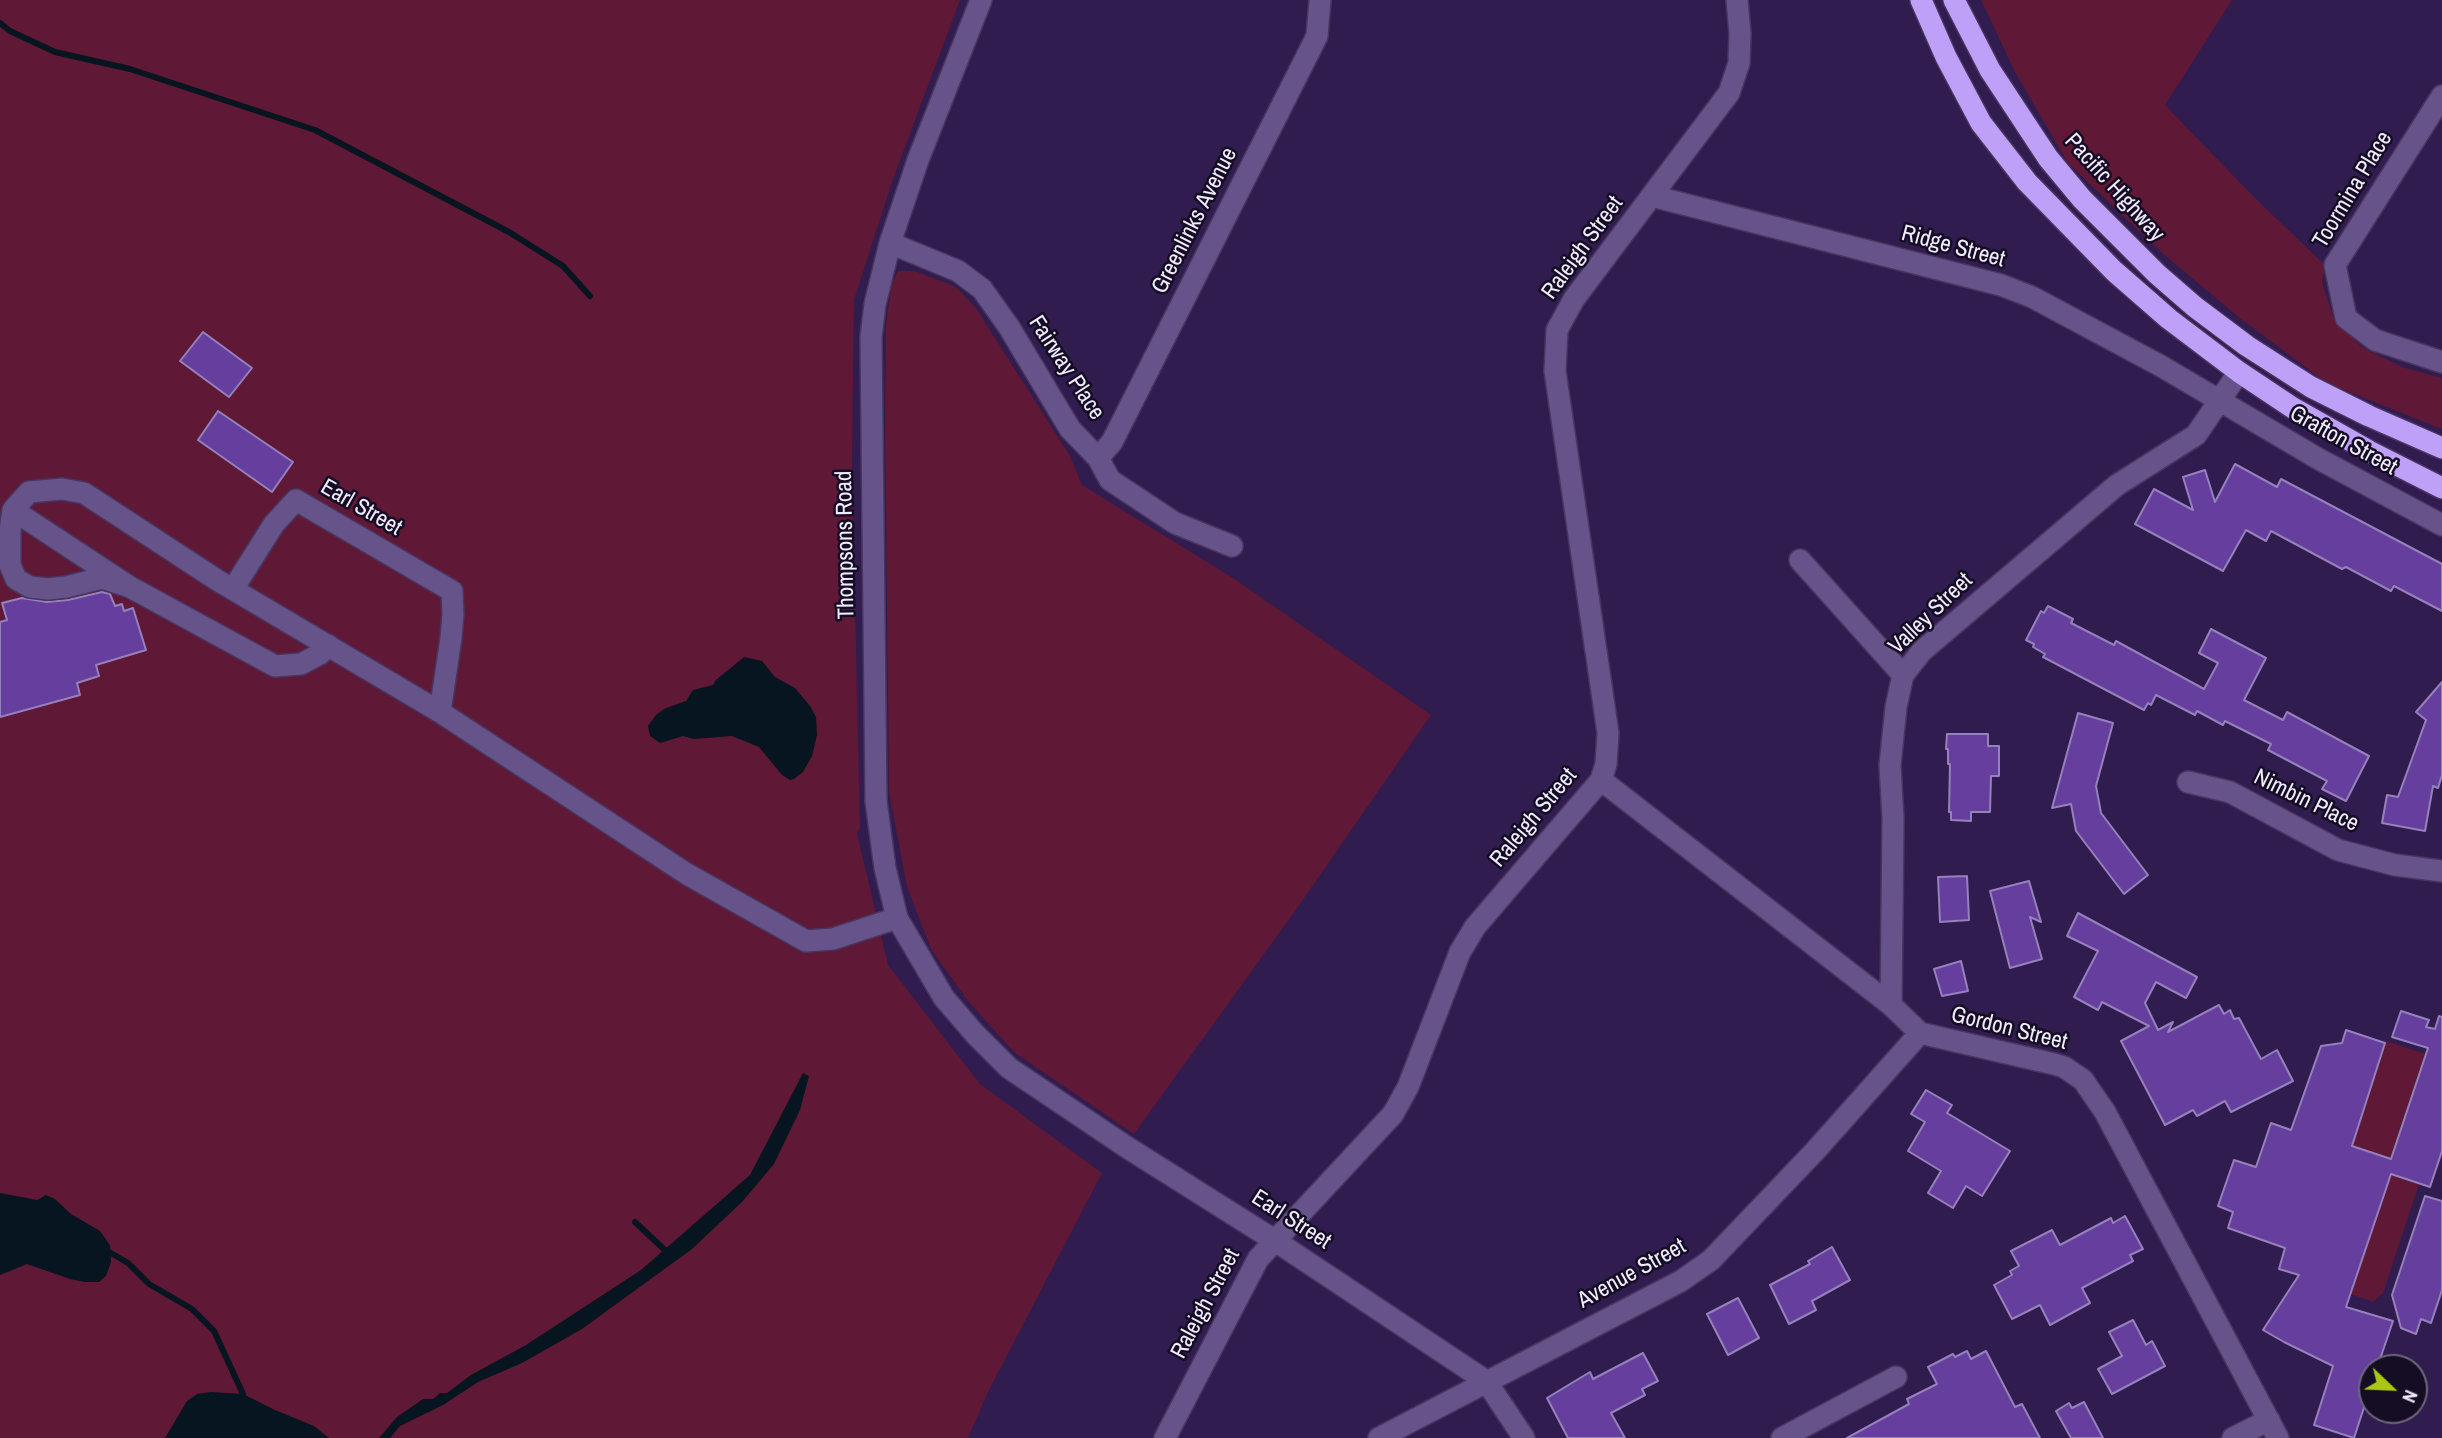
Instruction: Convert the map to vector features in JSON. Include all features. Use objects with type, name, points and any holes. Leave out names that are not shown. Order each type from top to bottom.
[{"type":"highway","points":[[1921,0],[1946,57],[1981,123],[2027,182],[2114,271],[2169,319],[2239,372]]},
{"type":"highway","name":"Pacific Highway","points":[[1954,0],[1990,70],[2048,158],[2082,198],[2157,274],[2195,307],[2283,370]]},
{"type":"highway","name":"Grafton Street","points":[[2283,370],[2369,416],[2442,448]]},
{"type":"highway","name":"Grafton Street","points":[[2239,372],[2293,408],[2442,488]]},
{"type":"street","name":"Thompsons Road","points":[[981,0],[918,160],[890,243],[874,304],[871,337],[871,417],[876,801],[885,868],[897,918],[944,998],[1009,1068]]},
{"type":"street","name":"Greenlinks Avenue","points":[[1098,458],[1112,442],[1317,36],[1320,0]]},
{"type":"street","name":"Raleigh Street","points":[[1165,1438],[1258,1259],[1394,1114],[1408,1087],[1460,952],[1475,928],[1601,780],[1606,764],[1608,733],[1555,371],[1557,330],[1574,299],[1729,93],[1739,63],[1737,0]]},
{"type":"street","name":"Toormina Place","points":[[2442,96],[2334,265],[2346,318],[2375,340],[2442,362]]},
{"type":"street","name":"Ridge Street","points":[[1652,196],[2000,285],[2032,297],[2220,401]]},
{"type":"street","name":"Fairway Place","points":[[890,243],[958,271],[982,289],[1009,327],[1070,429],[1098,458],[1110,480],[1175,523],[1232,546]]},
{"type":"street","name":"Valley Street","points":[[1891,1005],[1894,819],[1890,765],[1896,706],[1903,675],[1922,651],[2116,485],[2196,435],[2239,372]]},
{"type":"street","name":"Grafton Street","points":[[2220,401],[2317,458],[2442,525]]},
{"type":"street","points":[[130,587],[102,578],[48,589],[30,587],[16,579],[10,565],[13,510],[29,492],[62,489],[84,493],[233,589],[440,712],[687,874],[806,941],[833,939],[897,918]]},
{"type":"street","name":"Earl Street","points":[[233,589],[274,524],[296,500],[452,591],[451,638],[440,712]]},
{"type":"street","points":[[13,510],[130,587],[275,666],[302,664],[320,654],[328,645]]},
{"type":"street","points":[[1800,560],[1903,675]]},
{"type":"street","name":"Gordon Street","points":[[1601,780],[1891,1005],[1920,1034],[2054,1064],[2064,1067],[2082,1080],[2105,1112],[2274,1429]]},
{"type":"street","name":"Nimbin Place","points":[[2188,782],[2230,792],[2338,850],[2395,865],[2442,871]]},
{"type":"street","name":"Avenue Street","points":[[1379,1438],[1681,1281],[1711,1261],[1920,1034]]},
{"type":"street","name":"Earl Street","points":[[1009,1068],[1486,1381],[1524,1438]]},
{"type":"street","points":[[1782,1438],[1896,1377]]},
{"type":"street","points":[[2233,1438],[2274,1429]]},
{"type":"shaded area","points":[[0,0],[960,0],[892,182],[854,300],[852,466],[860,828],[857,833],[888,965],[980,1084],[1102,1173],[989,1390],[968,1438],[0,1438]]},
{"type":"shaded area","points":[[1981,0],[2232,0],[2165,105],[2256,199],[2325,265],[2322,283],[2335,322],[2362,347],[2402,367],[2442,378],[2442,429],[2327,383],[2241,319],[2162,253],[2068,163],[2015,72]]},
{"type":"shaded area","points":[[898,271],[915,271],[956,287],[976,308],[1070,456],[1082,485],[1233,578],[1431,715],[1293,914],[1134,1134],[1015,1053],[967,1000],[931,949],[907,887],[889,792],[886,324],[892,283]]},
{"type":"shaded area","points":[[2386,1041],[2426,1054],[2391,1159],[2351,1151]]},
{"type":"shaded area","points":[[2391,1174],[2419,1184],[2383,1293],[2373,1302],[2351,1294]]},
{"type":"water","points":[[744,657],[762,661],[775,677],[795,688],[816,717],[817,735],[812,756],[803,772],[794,779],[790,780],[782,775],[759,747],[732,736],[694,739],[683,736],[660,743],[650,736],[648,726],[656,715],[686,701],[693,690],[713,685]]},
{"type":"water","points":[[803,1073],[809,1076],[800,1110],[774,1164],[742,1202],[692,1249],[582,1329],[522,1363],[478,1382],[443,1405],[400,1426],[390,1438],[379,1438],[397,1417],[423,1399],[433,1399],[440,1393],[447,1393],[471,1375],[526,1345],[641,1270],[750,1175]]},
{"type":"water","points":[[0,1193],[37,1200],[46,1195],[100,1231],[110,1245],[111,1262],[106,1276],[99,1282],[85,1282],[27,1264],[0,1275]]},
{"type":"water","points":[[197,1394],[243,1394],[314,1426],[329,1438],[165,1438],[187,1401]]},
{"type":"building","points":[[203,332],[252,368],[229,397],[180,361]]},
{"type":"building","points":[[218,411],[293,462],[272,492],[198,440]]},
{"type":"building","points":[[2235,464],[2277,487],[2281,479],[2442,564],[2442,611],[2394,586],[2391,591],[2346,567],[2342,569],[2271,531],[2266,541],[2246,530],[2223,571],[2135,524],[2154,489],[2193,510],[2183,477],[2205,470],[2215,502]]},
{"type":"building","points":[[102,592],[110,594],[115,606],[122,604],[124,611],[133,608],[146,650],[96,665],[99,676],[77,683],[80,695],[0,717],[0,622],[7,620],[2,603],[22,598],[47,602],[68,600]]},
{"type":"building","points":[[2048,606],[2073,619],[2071,623],[2114,645],[2116,641],[2204,689],[2218,663],[2199,653],[2211,629],[2266,658],[2244,700],[2283,720],[2287,712],[2369,756],[2346,801],[2322,789],[2327,781],[2268,750],[2271,744],[2225,721],[2223,725],[2197,711],[2195,715],[2156,695],[2151,705],[2148,703],[2144,710],[2043,657],[2045,654],[2026,640],[2041,611],[2044,613]]},
{"type":"building","points":[[2442,682],[2442,775],[2438,788],[2433,786],[2425,831],[2382,823],[2387,795],[2398,797],[2426,720],[2416,712]]},
{"type":"building","points":[[2078,713],[2113,723],[2096,786],[2101,813],[2148,875],[2124,894],[2076,831],[2071,804],[2052,808]]},
{"type":"building","points":[[1947,734],[1988,734],[1988,746],[1999,746],[1999,776],[1991,776],[1990,812],[1971,812],[1971,821],[1951,820]]},
{"type":"building","points":[[1967,876],[1969,920],[1940,922],[1938,877]]},
{"type":"building","points":[[2029,881],[2041,922],[2030,917],[2042,959],[2010,968],[1990,891]]},
{"type":"building","points":[[2078,913],[2197,977],[2186,998],[2156,982],[2145,1003],[2158,1030],[2173,1022],[2168,1032],[2219,1005],[2224,1014],[2230,1010],[2234,1019],[2239,1018],[2261,1059],[2277,1050],[2293,1081],[2231,1112],[2225,1101],[2197,1116],[2193,1110],[2165,1125],[2121,1041],[2149,1026],[2102,1002],[2098,1010],[2074,997],[2098,951],[2067,936]]},
{"type":"building","points":[[1961,961],[1968,991],[1942,996],[1934,969]]},
{"type":"building","points":[[2401,1011],[2429,1020],[2426,1027],[2435,1029],[2439,1016],[2442,1017],[2442,1151],[2430,1187],[2391,1174],[2346,1307],[2393,1321],[2382,1354],[2358,1354],[2359,1424],[2354,1438],[2314,1425],[2333,1366],[2263,1330],[2299,1275],[2279,1269],[2285,1248],[2228,1228],[2233,1212],[2218,1206],[2234,1160],[2256,1167],[2271,1123],[2291,1130],[2321,1046],[2342,1043],[2346,1030],[2385,1043],[2352,1146],[2391,1159],[2428,1048],[2392,1037]]},
{"type":"building","points":[[1926,1090],[1952,1105],[1947,1113],[2010,1151],[1982,1196],[1966,1186],[1953,1208],[1928,1193],[1941,1171],[1908,1151],[1925,1122],[1911,1114]]},
{"type":"building","points":[[2425,1196],[2442,1201],[2442,1290],[2431,1323],[2421,1319],[2416,1334],[2401,1328],[2392,1295]]},
{"type":"building","points":[[2125,1216],[2143,1249],[2130,1255],[2133,1261],[2082,1288],[2090,1303],[2050,1325],[2040,1305],[2012,1319],[1994,1285],[2012,1275],[2010,1271],[2019,1266],[2011,1251],[2052,1230],[2060,1245],[2111,1218],[2113,1223]]},
{"type":"building","points":[[1832,1247],[1850,1280],[1812,1301],[1816,1310],[1789,1324],[1770,1285],[1810,1264],[1808,1261]]},
{"type":"building","points":[[1738,1298],[1759,1338],[1728,1355],[1707,1314]]},
{"type":"building","points":[[2133,1320],[2146,1345],[2152,1341],[2165,1366],[2112,1394],[2098,1369],[2122,1356],[2109,1332]]},
{"type":"building","points":[[1967,1351],[1971,1359],[1986,1351],[2015,1407],[2022,1404],[2040,1438],[1847,1438],[1909,1404],[1907,1399],[1937,1384],[1928,1367],[1953,1354],[1955,1357]]},
{"type":"building","points":[[1643,1353],[1658,1381],[1642,1389],[1645,1395],[1611,1413],[1625,1438],[1568,1438],[1547,1398],[1590,1372],[1593,1379]]},
{"type":"building","points":[[2084,1402],[2103,1438],[2071,1438],[2056,1411],[2069,1403],[2072,1408]]},
{"type":"waterway","points":[[0,23],[10,31],[55,52],[130,69],[315,130],[509,232],[563,266],[590,296]]},
{"type":"waterway","points":[[635,1222],[668,1253]]},
{"type":"waterway","points":[[111,1253],[128,1263],[149,1284],[192,1309],[214,1331],[243,1394]]}]
